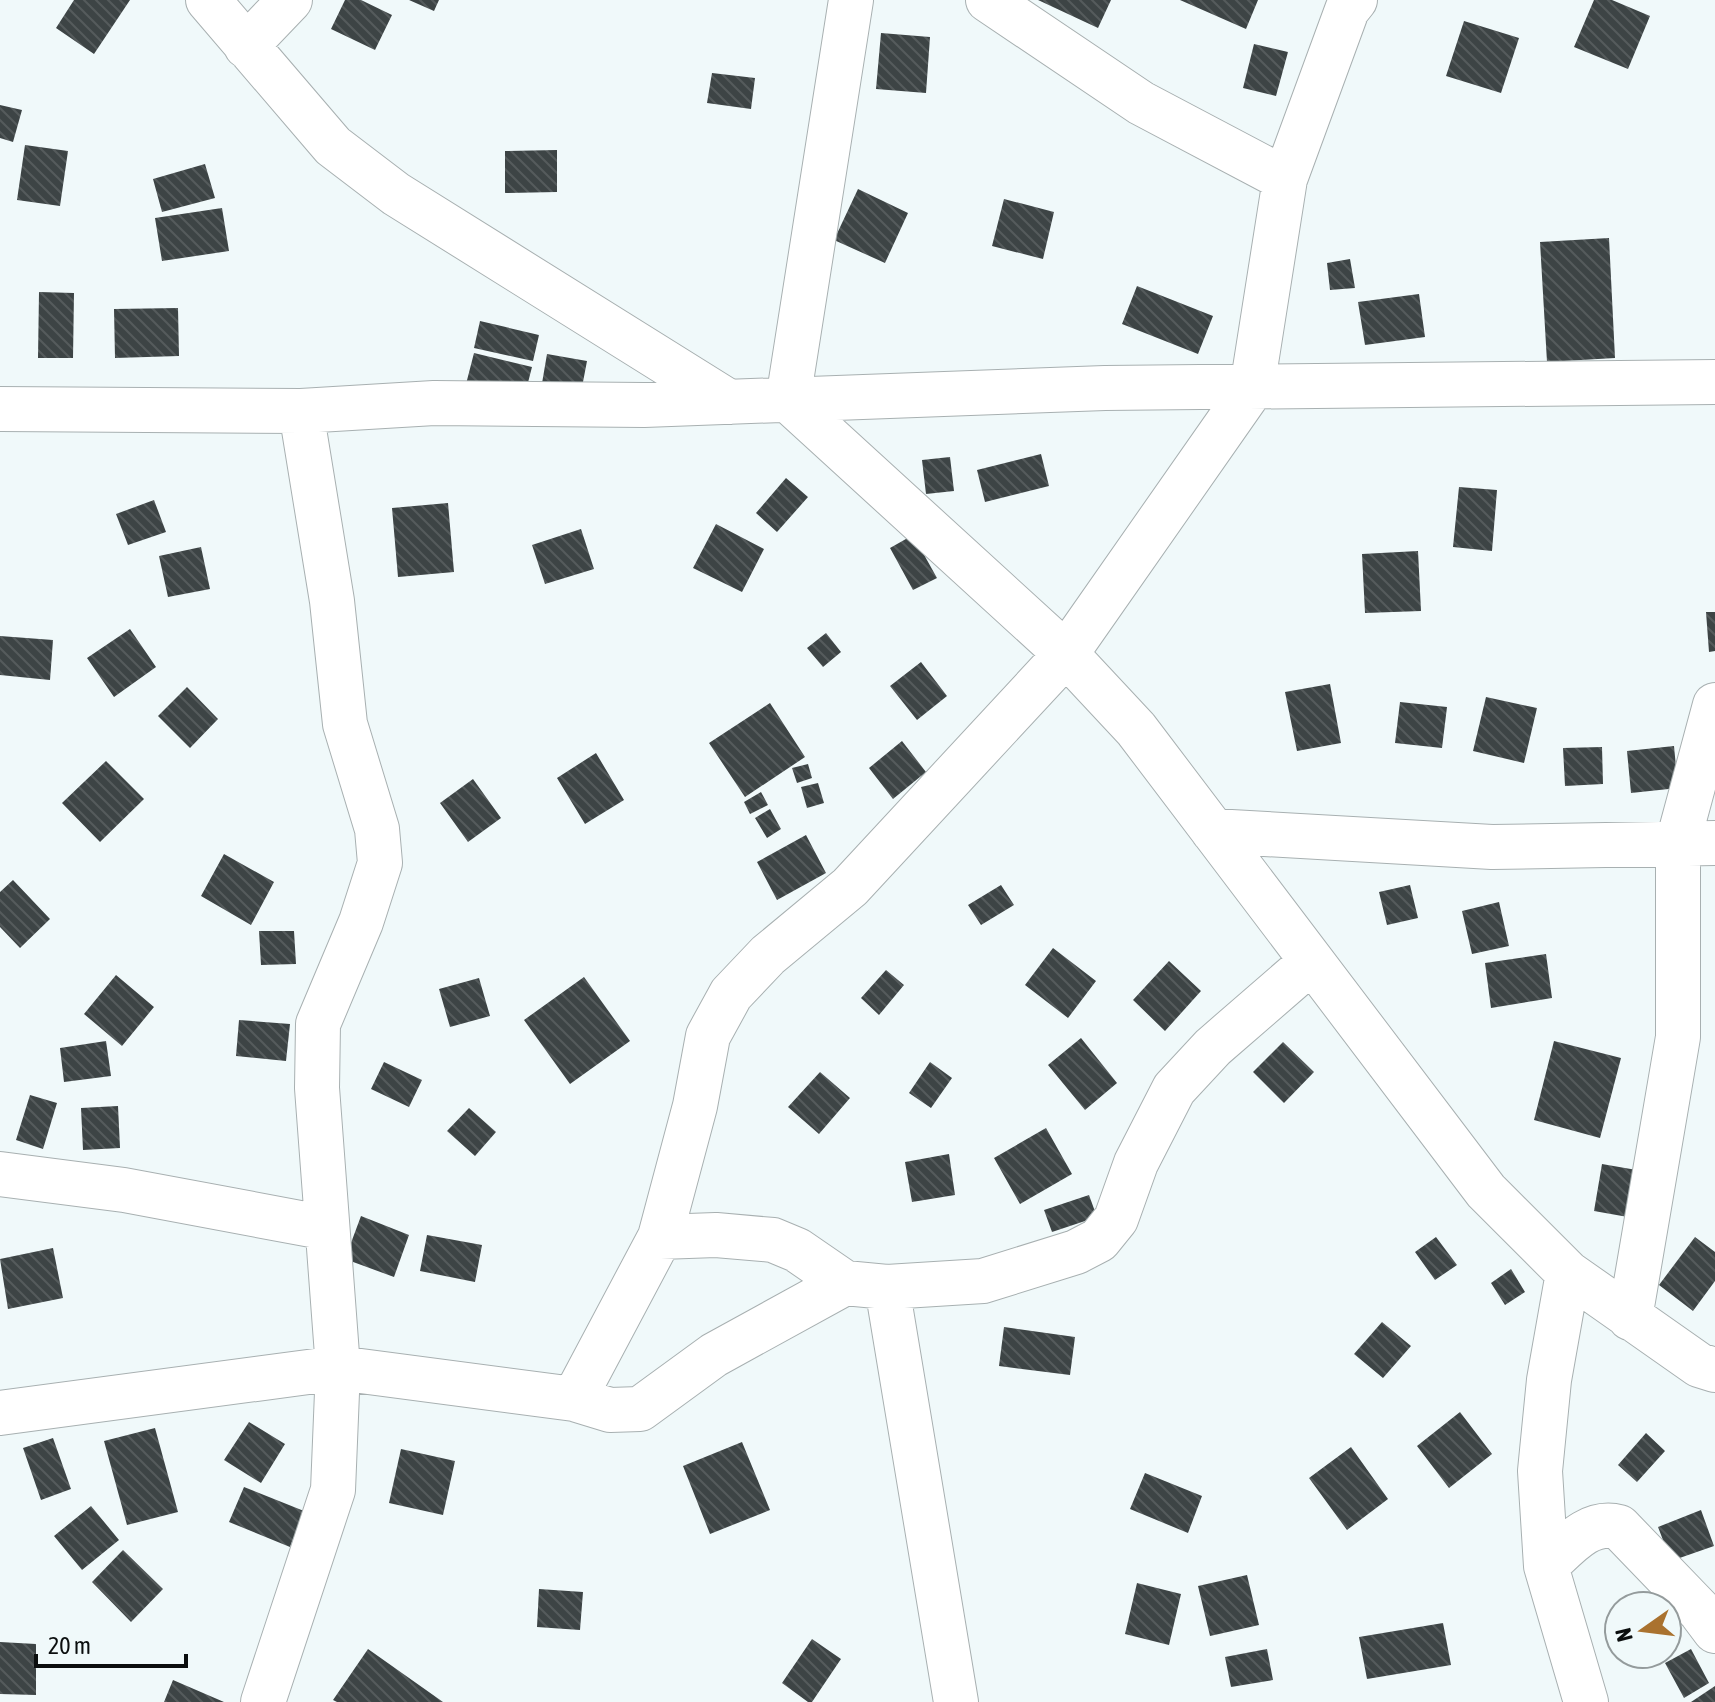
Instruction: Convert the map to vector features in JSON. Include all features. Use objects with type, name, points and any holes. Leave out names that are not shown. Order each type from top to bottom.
[{"type":"street","points":[[208,0],[333,146],[396,194],[729,402]]},
{"type":"street","points":[[246,46],[290,0]]},
{"type":"street","points":[[788,400],[851,0]]},
{"type":"street","points":[[988,0],[1141,103],[1285,179]]},
{"type":"street","points":[[574,1399],[660,1237],[695,1106],[708,1036],[731,994],[768,955],[850,887],[1066,654],[1252,388],[1285,179],[1347,10],[1355,0]]},
{"type":"street","points":[[0,409],[301,411],[434,403],[644,405],[1105,388],[1715,382]]},
{"type":"street","points":[[788,400],[1066,654],[1136,729],[1486,1191],[1568,1273],[1699,1365],[1715,1370]]},
{"type":"street","points":[[263,1702],[333,1490],[338,1368],[317,1088],[318,1024],[361,922],[380,863],[377,829],[345,724],[332,601],[301,411]]},
{"type":"street","points":[[1630,1318],[1678,1037],[1696,843],[1715,705]]},
{"type":"street","points":[[1213,831],[1492,847],[1696,843]]},
{"type":"street","points":[[0,1413],[338,1368],[574,1399],[610,1410],[640,1409],[714,1355],[866,1285],[983,1281],[1076,1252],[1099,1240],[1116,1219],[1136,1163],[1174,1089],[1213,1047],[1311,962]]},
{"type":"street","points":[[0,1174],[124,1190],[327,1228]]},
{"type":"street","points":[[660,1237],[716,1235],[773,1240],[866,1285]]},
{"type":"street","points":[[1568,1273],[1549,1380],[1540,1471],[1546,1566],[1586,1702]]},
{"type":"street","points":[[866,1285],[956,1702]]},
{"type":"street","points":[[1546,1566],[1590,1527],[1606,1523],[1619,1527],[1700,1611],[1715,1631]]},
{"type":"building","points":[[74,0],[130,0],[94,54],[56,28]]},
{"type":"building","points":[[345,0],[361,0],[392,15],[375,50],[331,29]]},
{"type":"building","points":[[409,0],[439,0],[434,11]]},
{"type":"building","points":[[1038,0],[1111,0],[1098,28]]},
{"type":"building","points":[[1180,0],[1258,0],[1246,29]]},
{"type":"building","points":[[1594,0],[1612,0],[1650,16],[1628,69],[1574,47]]},
{"type":"building","points":[[1464,21],[1519,38],[1501,93],[1446,76]]},
{"type":"building","points":[[881,33],[930,37],[926,93],[876,89]]},
{"type":"building","points":[[1254,44],[1288,52],[1276,96],[1243,88]]},
{"type":"building","points":[[712,73],[755,78],[751,109],[707,103]]},
{"type":"building","points":[[0,105],[22,110],[13,142],[0,138]]},
{"type":"building","points":[[25,145],[68,151],[60,206],[17,200]]},
{"type":"building","points":[[557,150],[557,192],[505,193],[505,151]]},
{"type":"building","points":[[205,164],[215,198],[162,212],[153,179]]},
{"type":"building","points":[[858,189],[908,213],[885,263],[834,240]]},
{"type":"building","points":[[1004,199],[1054,212],[1043,259],[992,246]]},
{"type":"building","points":[[222,208],[229,251],[162,261],[155,218]]},
{"type":"building","points":[[1609,238],[1615,358],[1547,362],[1540,242]]},
{"type":"building","points":[[1350,259],[1355,288],[1330,290],[1327,263]]},
{"type":"building","points":[[1137,286],[1213,316],[1198,354],[1122,324]]},
{"type":"building","points":[[39,292],[74,293],[73,358],[38,358]]},
{"type":"building","points":[[1419,294],[1425,337],[1365,345],[1358,302]]},
{"type":"building","points":[[178,308],[179,356],[115,358],[114,309]]},
{"type":"building","points":[[480,321],[539,335],[533,361],[474,348]]},
{"type":"building","points":[[474,353],[532,367],[523,402],[465,388]]},
{"type":"building","points":[[547,354],[587,361],[579,403],[540,395]]},
{"type":"building","points":[[1041,454],[1049,486],[985,502],[977,470]]},
{"type":"building","points":[[950,457],[954,491],[926,494],[922,460]]},
{"type":"building","points":[[786,478],[808,497],[777,532],[756,513]]},
{"type":"building","points":[[1459,487],[1497,490],[1492,551],[1453,547]]},
{"type":"building","points":[[154,500],[166,532],[128,545],[116,514]]},
{"type":"building","points":[[448,503],[454,572],[398,577],[392,508]]},
{"type":"building","points":[[716,524],[764,549],[742,592],[693,568]]},
{"type":"building","points":[[581,529],[594,569],[545,584],[532,545]]},
{"type":"building","points":[[913,535],[937,578],[913,590],[890,548]]},
{"type":"building","points":[[201,547],[210,589],[168,597],[159,556]]},
{"type":"building","points":[[1418,551],[1421,611],[1365,613],[1362,554]]},
{"type":"building","points":[[1706,612],[1715,612],[1715,651],[1709,652]]},
{"type":"building","points":[[130,629],[156,667],[114,697],[87,658]]},
{"type":"building","points":[[826,633],[841,652],[823,667],[807,648]]},
{"type":"building","points":[[0,636],[53,640],[50,680],[0,675]]},
{"type":"building","points":[[921,662],[947,696],[917,720],[890,686]]},
{"type":"building","points":[[1330,684],[1341,743],[1297,751],[1285,692]]},
{"type":"building","points":[[187,687],[218,719],[190,748],[158,716]]},
{"type":"building","points":[[1486,697],[1537,708],[1524,763],[1473,751]]},
{"type":"building","points":[[1400,702],[1447,707],[1442,748],[1395,743]]},
{"type":"building","points":[[770,703],[805,757],[745,797],[709,743]]},
{"type":"building","points":[[902,741],[926,772],[893,799],[869,768]]},
{"type":"building","points":[[1674,746],[1678,788],[1631,793],[1627,751]]},
{"type":"building","points":[[1602,747],[1603,784],[1565,786],[1563,748]]},
{"type":"building","points":[[596,753],[624,800],[585,824],[557,778]]},
{"type":"building","points":[[106,761],[144,799],[100,842],[62,803]]},
{"type":"building","points":[[808,764],[812,778],[797,783],[792,768]]},
{"type":"building","points":[[473,779],[501,818],[468,842],[440,803]]},
{"type":"building","points":[[818,783],[824,803],[807,808],[801,787]]},
{"type":"building","points":[[761,792],[768,805],[750,814],[744,802]]},
{"type":"building","points":[[770,809],[781,829],[767,838],[755,818]]},
{"type":"building","points":[[806,835],[826,873],[777,900],[757,862]]},
{"type":"building","points":[[224,854],[274,882],[251,925],[201,896]]},
{"type":"building","points":[[13,880],[50,919],[20,948],[0,927],[0,892]]},
{"type":"building","points":[[1001,885],[1014,905],[981,925],[968,905]]},
{"type":"building","points":[[1410,885],[1418,918],[1387,925],[1379,892]]},
{"type":"building","points":[[1499,902],[1509,946],[1472,954],[1462,911]]},
{"type":"building","points":[[259,931],[294,931],[296,964],[261,965]]},
{"type":"building","points":[[1053,948],[1096,981],[1068,1018],[1025,985]]},
{"type":"building","points":[[1546,954],[1552,998],[1491,1008],[1485,963]]},
{"type":"building","points":[[1169,961],[1201,991],[1165,1031],[1133,1000]]},
{"type":"building","points":[[886,970],[904,985],[879,1015],[861,998]]},
{"type":"building","points":[[116,975],[154,1007],[122,1046],[84,1014]]},
{"type":"building","points":[[584,977],[630,1041],[570,1084],[524,1020]]},
{"type":"building","points":[[479,978],[490,1016],[450,1027],[439,989]]},
{"type":"building","points":[[239,1020],[290,1024],[286,1061],[236,1056]]},
{"type":"building","points":[[1081,1038],[1117,1083],[1085,1110],[1048,1065]]},
{"type":"building","points":[[106,1041],[111,1076],[64,1082],[60,1048]]},
{"type":"building","points":[[1554,1041],[1621,1058],[1600,1138],[1534,1120]]},
{"type":"building","points":[[1283,1042],[1314,1072],[1284,1103],[1253,1072]]},
{"type":"building","points":[[384,1062],[422,1080],[409,1107],[371,1089]]},
{"type":"building","points":[[930,1062],[952,1078],[931,1108],[909,1093]]},
{"type":"building","points":[[820,1072],[850,1098],[819,1134],[788,1107]]},
{"type":"building","points":[[30,1095],[57,1103],[43,1149],[16,1140]]},
{"type":"building","points":[[118,1106],[120,1148],[83,1150],[81,1108]]},
{"type":"building","points":[[469,1108],[496,1132],[475,1156],[447,1131]]},
{"type":"building","points":[[1046,1128],[1072,1174],[1020,1204],[994,1158]]},
{"type":"building","points":[[949,1154],[955,1195],[912,1202],[905,1162]]},
{"type":"building","points":[[1602,1164],[1648,1172],[1639,1219],[1594,1211]]},
{"type":"building","points":[[1089,1195],[1097,1217],[1052,1232],[1044,1210]]},
{"type":"building","points":[[361,1216],[409,1235],[394,1277],[345,1259]]},
{"type":"building","points":[[427,1235],[482,1245],[475,1282],[420,1271]]},
{"type":"building","points":[[1436,1237],[1457,1265],[1435,1280],[1415,1252]]},
{"type":"building","points":[[1695,1237],[1715,1252],[1715,1281],[1693,1311],[1659,1285]]},
{"type":"building","points":[[53,1248],[63,1298],[8,1309],[0,1259]]},
{"type":"building","points":[[1511,1269],[1525,1292],[1505,1305],[1491,1283]]},
{"type":"building","points":[[1382,1322],[1411,1346],[1383,1378],[1354,1354]]},
{"type":"building","points":[[1004,1327],[1075,1337],[1070,1375],[999,1366]]},
{"type":"building","points":[[1460,1412],[1492,1454],[1449,1488],[1417,1446]]},
{"type":"building","points":[[249,1422],[285,1444],[261,1483],[224,1460]]},
{"type":"building","points":[[155,1428],[178,1512],[127,1525],[104,1441]]},
{"type":"building","points":[[1646,1433],[1665,1451],[1637,1482],[1618,1465]]},
{"type":"building","points":[[53,1438],[71,1489],[41,1500],[23,1448]]},
{"type":"building","points":[[742,1442],[770,1510],[710,1534],[683,1466]]},
{"type":"building","points":[[1351,1447],[1388,1499],[1347,1530],[1309,1478]]},
{"type":"building","points":[[401,1449],[455,1461],[443,1515],[389,1503]]},
{"type":"building","points":[[1145,1473],[1202,1496],[1188,1533],[1130,1509]]},
{"type":"building","points":[[244,1487],[304,1511],[290,1547],[229,1522]]},
{"type":"building","points":[[91,1506],[119,1540],[82,1570],[54,1536]]},
{"type":"building","points":[[1701,1510],[1714,1546],[1671,1561],[1658,1527]]},
{"type":"building","points":[[123,1550],[163,1589],[131,1622],[92,1582]]},
{"type":"building","points":[[1247,1575],[1259,1625],[1210,1636],[1198,1586]]},
{"type":"building","points":[[1137,1583],[1181,1594],[1169,1645],[1125,1634]]},
{"type":"building","points":[[539,1589],[583,1592],[580,1630],[537,1627]]},
{"type":"building","points":[[1443,1623],[1451,1665],[1367,1679],[1359,1637]]},
{"type":"building","points":[[812,1639],[841,1659],[812,1702],[808,1702],[782,1683]]},
{"type":"building","points":[[0,1642],[36,1644],[36,1695],[0,1694]]},
{"type":"building","points":[[368,1649],[443,1702],[333,1700]]},
{"type":"building","points":[[1267,1649],[1273,1680],[1231,1687],[1225,1657]]},
{"type":"building","points":[[1691,1649],[1709,1683],[1684,1698],[1669,1670],[1683,1670],[1683,1653]]},
{"type":"building","points":[[173,1680],[224,1702],[164,1702]]},
{"type":"building","points":[[1715,1686],[1715,1702],[1691,1702]]}]
